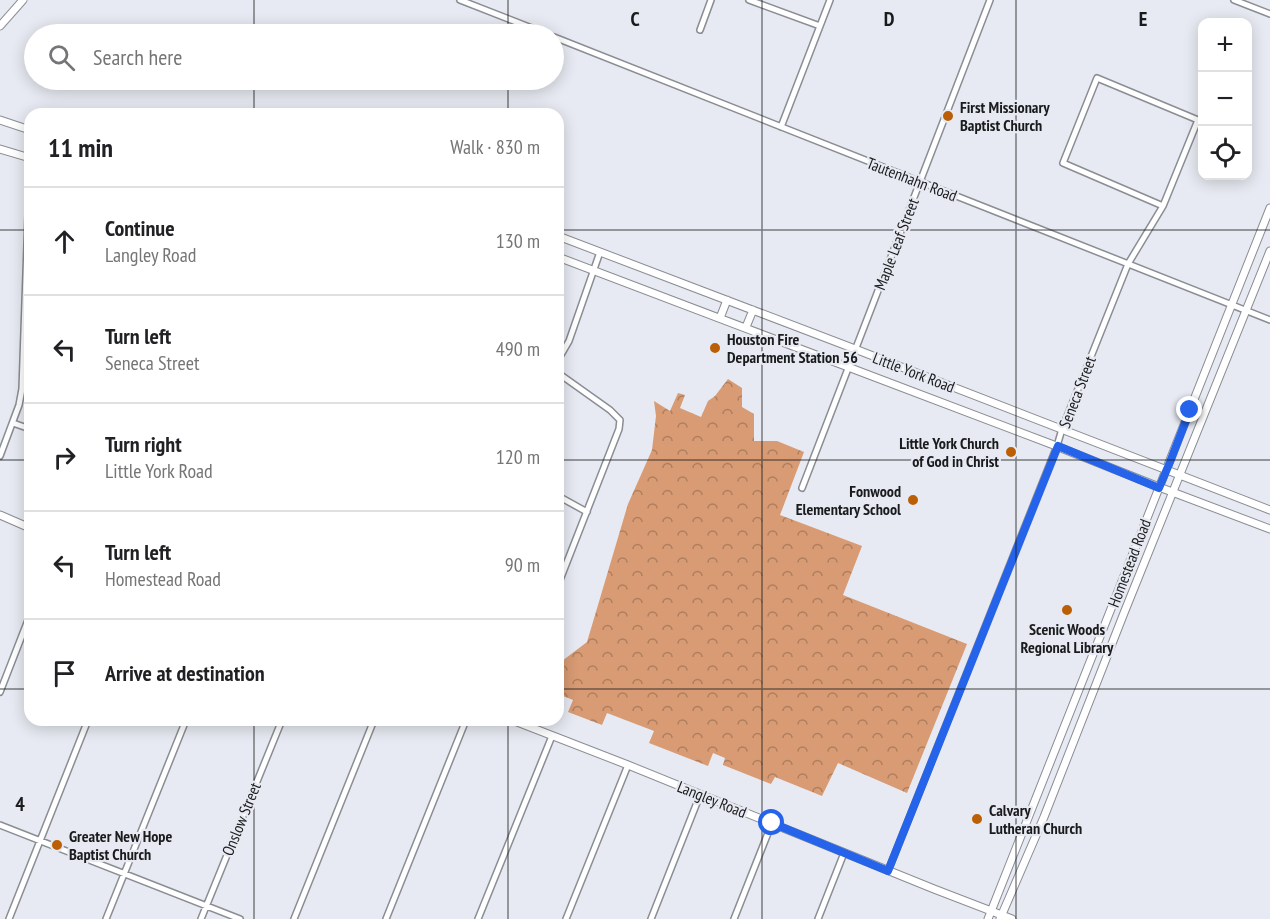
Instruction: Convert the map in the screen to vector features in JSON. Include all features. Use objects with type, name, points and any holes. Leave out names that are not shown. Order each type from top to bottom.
[{"type":"main road","points":[[0,26],[23,0]]},
{"type":"main road","points":[[0,120],[24,128]]},
{"type":"main road","points":[[0,149],[24,156]]},
{"type":"main road","name":"Homestead Road","points":[[988,919],[1270,208]]},
{"type":"main road","name":"Little York Road","points":[[564,238],[1270,510]]},
{"type":"main road","name":"Homestead Road","points":[[1001,917],[1044,817],[1270,251]]},
{"type":"main road","name":"Little York Road","points":[[564,259],[1058,446],[1159,488],[1270,529]]},
{"type":"main road","points":[[720,318],[727,300]]},
{"type":"main road","points":[[746,327],[753,310]]},
{"type":"main road","points":[[0,515],[24,525]]},
{"type":"main road","points":[[1112,608],[1124,613]]},
{"type":"main road","name":"Langley Road","points":[[527,726],[991,911],[1001,917],[1012,919]]},
{"type":"main road","points":[[1030,813],[1044,817]]},
{"type":"street","points":[[462,0],[522,24]]},
{"type":"street","points":[[700,30],[711,0]]},
{"type":"street","points":[[749,0],[820,26]]},
{"type":"street","points":[[781,127],[830,0]]},
{"type":"street","name":"Maple Leaf Street","points":[[802,488],[990,0]]},
{"type":"street","points":[[1234,0],[1270,14]]},
{"type":"street","name":"Tautenhahn Road","points":[[564,41],[1270,320]]},
{"type":"street","name":"Seneca Street","points":[[888,871],[1058,446],[1062,429],[1128,264],[1164,206],[1198,120],[1097,78],[1063,164],[1164,206]]},
{"type":"street","points":[[564,350],[600,252]]},
{"type":"street","points":[[0,456],[19,405],[24,366]]},
{"type":"street","points":[[564,377],[610,410],[620,420],[617,435],[564,570]]},
{"type":"street","points":[[13,423],[24,427]]},
{"type":"street","points":[[564,499],[587,512]]},
{"type":"street","points":[[0,692],[24,630]]},
{"type":"street","points":[[9,919],[86,726]]},
{"type":"street","points":[[106,919],[184,726]]},
{"type":"street","name":"Onslow Street","points":[[201,919],[280,726]]},
{"type":"street","points":[[294,919],[372,726]]},
{"type":"street","points":[[386,919],[464,726]]},
{"type":"street","points":[[478,919],[552,736]]},
{"type":"street","points":[[566,919],[628,765]]},
{"type":"street","points":[[651,919],[700,795]]},
{"type":"street","points":[[734,919],[772,823]]},
{"type":"street","points":[[0,825],[240,919]]},
{"type":"street","points":[[818,919],[844,853]]},
{"type":"green space","points":[[728,379],[742,388],[742,407],[754,414],[754,441],[777,441],[804,452],[780,515],[862,546],[843,595],[967,644],[907,793],[838,763],[822,796],[775,777],[771,784],[723,765],[725,758],[713,753],[708,766],[649,743],[654,731],[607,713],[602,725],[568,712],[573,700],[564,696],[564,659],[587,642],[628,504],[652,450],[656,416],[654,401],[670,411],[678,393],[685,395],[680,408],[701,417],[708,401],[715,396]]},
{"type":"place","name":"First Missionary Baptist Church","points":[[948,116]]},
{"type":"place","name":"Houston Fire Department Station 56","points":[[715,348]]},
{"type":"place","name":"Little York Church of God in Christ","points":[[1011,452]]},
{"type":"place","name":"Fonwood Elementary School","points":[[913,500]]},
{"type":"place","name":"Scenic Woods Regional Library","points":[[1067,610]]},
{"type":"place","name":"Calvary Lutheran Church","points":[[977,819]]},
{"type":"place","name":"Greater New Hope Baptist Church","points":[[57,845]]},
{"type":"route","points":[[772,823],[888,871],[1058,446],[1159,488],[1190,410]]}]
